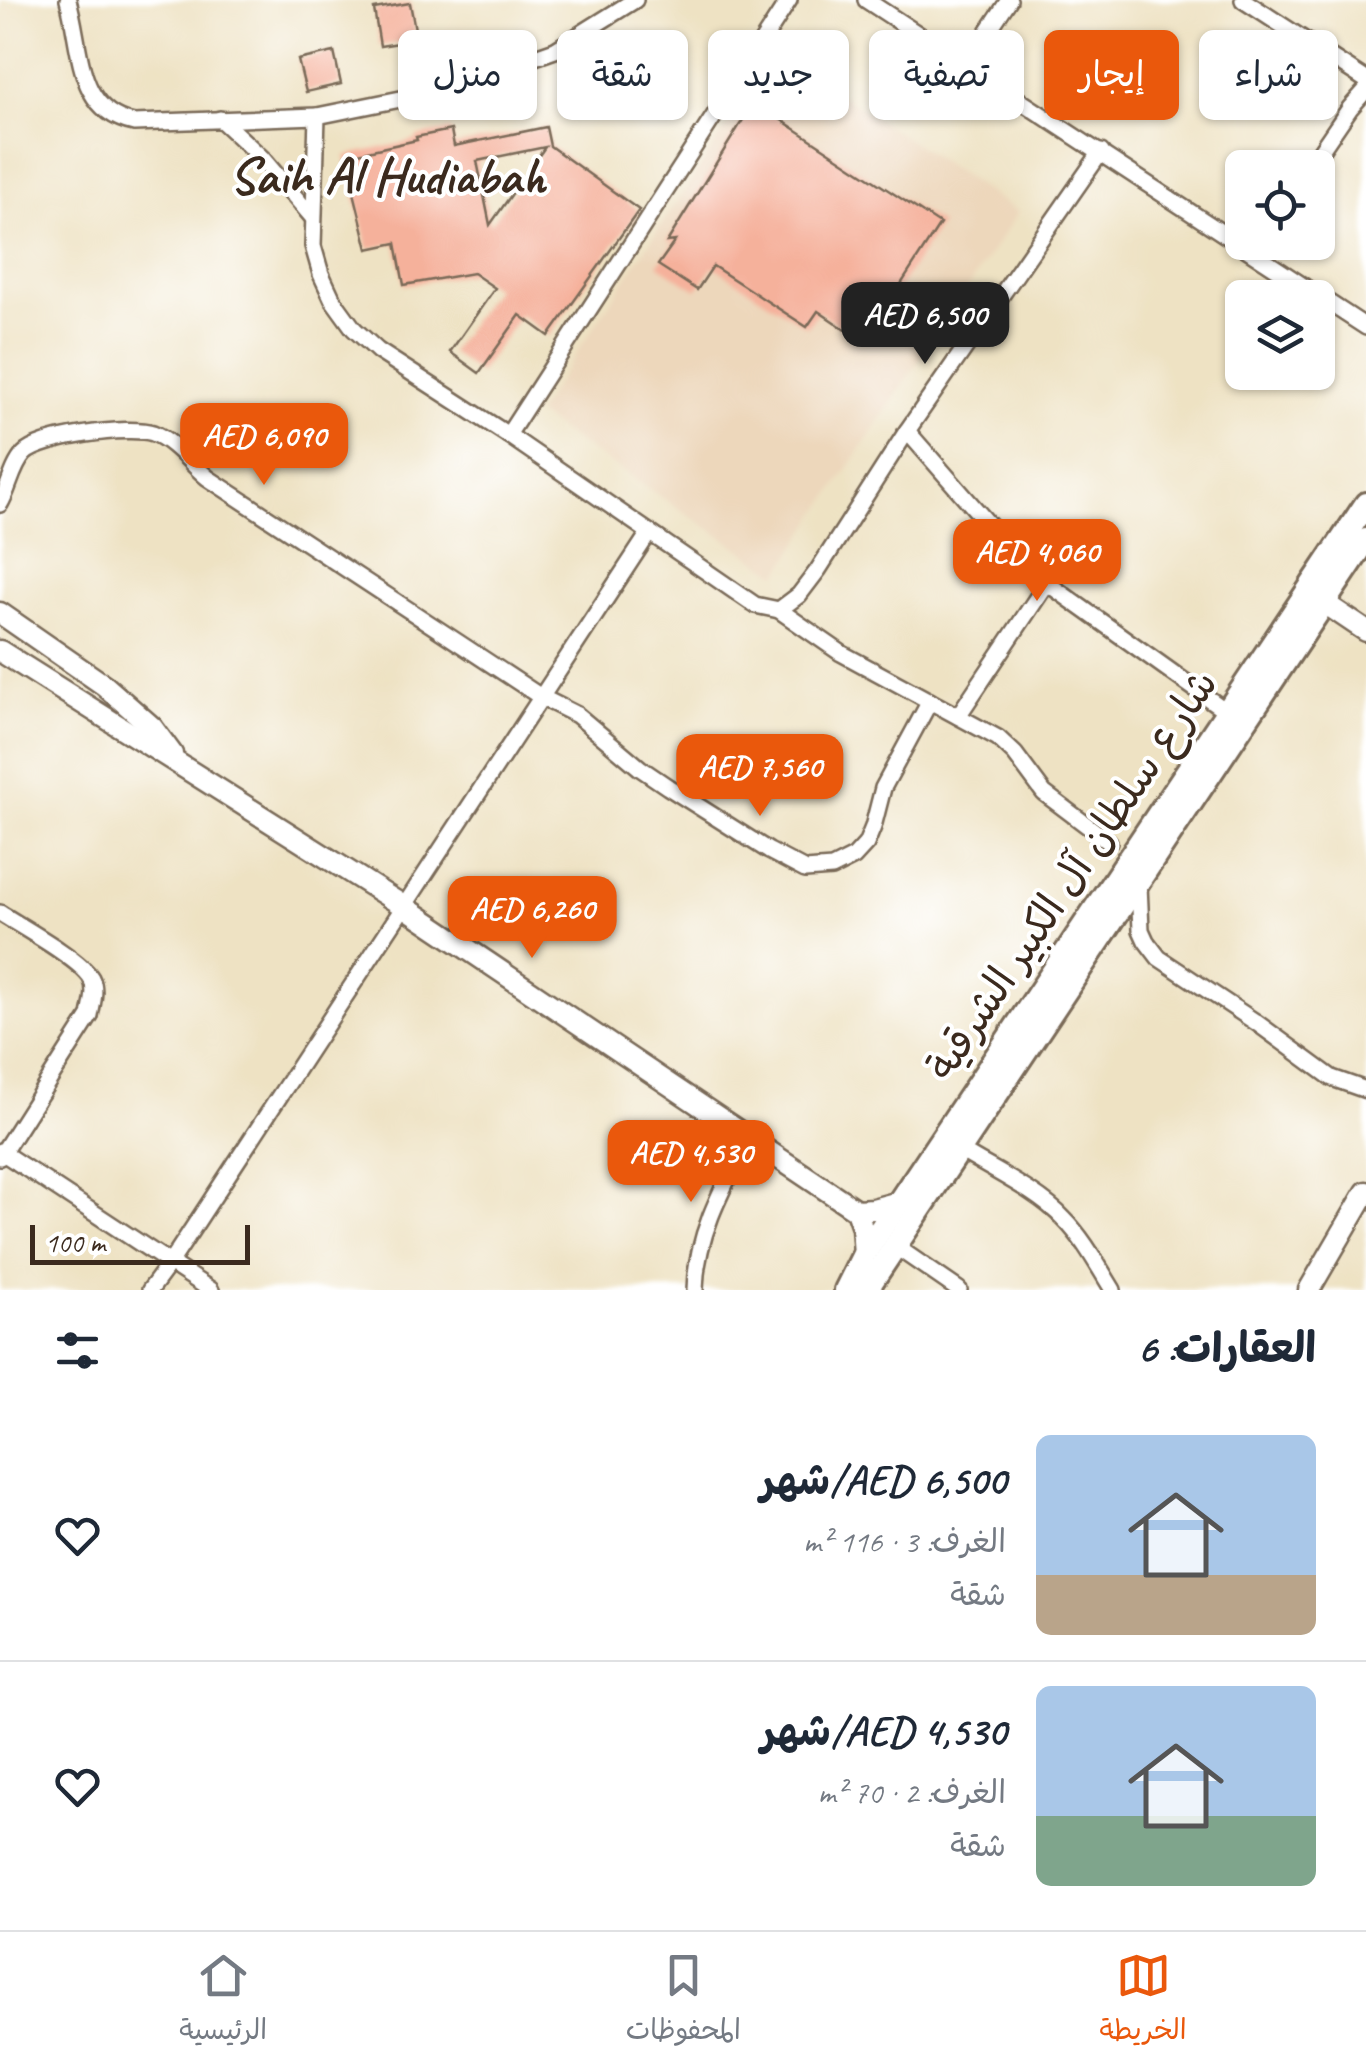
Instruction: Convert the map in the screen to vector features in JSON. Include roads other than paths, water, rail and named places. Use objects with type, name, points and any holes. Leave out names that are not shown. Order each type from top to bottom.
[{"type":"main road","name":"شارع سلطان آل الكبير الشرقية","points":[[846,1290],[864,1254],[1366,504]]},
{"type":"main road","name":"شارع سلطان آل الكبير الشرقية","points":[[866,1290],[1366,540]]},
{"type":"street","points":[[68,0],[88,89],[106,113],[134,123],[317,116],[434,92],[556,50],[635,0]]},
{"type":"street","points":[[508,436],[789,0]]},
{"type":"street","points":[[866,0],[911,30]]},
{"type":"street","points":[[989,30],[1008,0]]},
{"type":"street","points":[[1243,0],[1366,80]]},
{"type":"street","points":[[1321,150],[1366,90]]},
{"type":"street","points":[[1024,103],[1225,228]]},
{"type":"street","points":[[317,116],[313,218],[321,274],[333,300],[354,329],[378,351],[755,606],[779,610],[841,653],[998,738],[1044,794],[1110,842]]},
{"type":"street","points":[[220,119],[262,158],[313,218]]},
{"type":"street","points":[[779,610],[799,595],[818,570],[907,431],[1101,152]]},
{"type":"street","points":[[1273,260],[1366,327]]},
{"type":"street","points":[[0,504],[28,450],[115,430],[150,432],[168,442],[208,478],[541,697],[577,715],[668,788],[805,870],[832,868],[854,857],[866,844],[883,788],[930,701]]},
{"type":"street","points":[[907,431],[1004,542],[1047,583],[1226,710]]},
{"type":"street","points":[[150,1290],[649,533]]},
{"type":"street","points":[[958,716],[1047,583]]},
{"type":"street","points":[[1323,602],[1366,631]]},
{"type":"street","points":[[0,613],[104,684],[152,727],[176,760]]},
{"type":"street","points":[[0,651],[405,906],[856,1210],[864,1254]]},
{"type":"street","points":[[1139,880],[1142,930],[1159,958],[1257,1022],[1332,1078],[1366,1090]]},
{"type":"street","points":[[0,913],[80,965],[91,978],[94,993],[90,1016],[1,1154],[211,1290]]},
{"type":"street","points":[[695,1290],[699,1248],[720,1192],[749,1137]]},
{"type":"street","points":[[960,1150],[1054,1209],[1068,1222],[1112,1290]]},
{"type":"street","points":[[1309,1290],[1366,1192]]},
{"type":"street","points":[[856,1210],[899,1202]]},
{"type":"street","points":[[895,1246],[959,1290]]},
{"type":"district","name":"Saih Al Hudiabah","points":[[387,176]]}]
